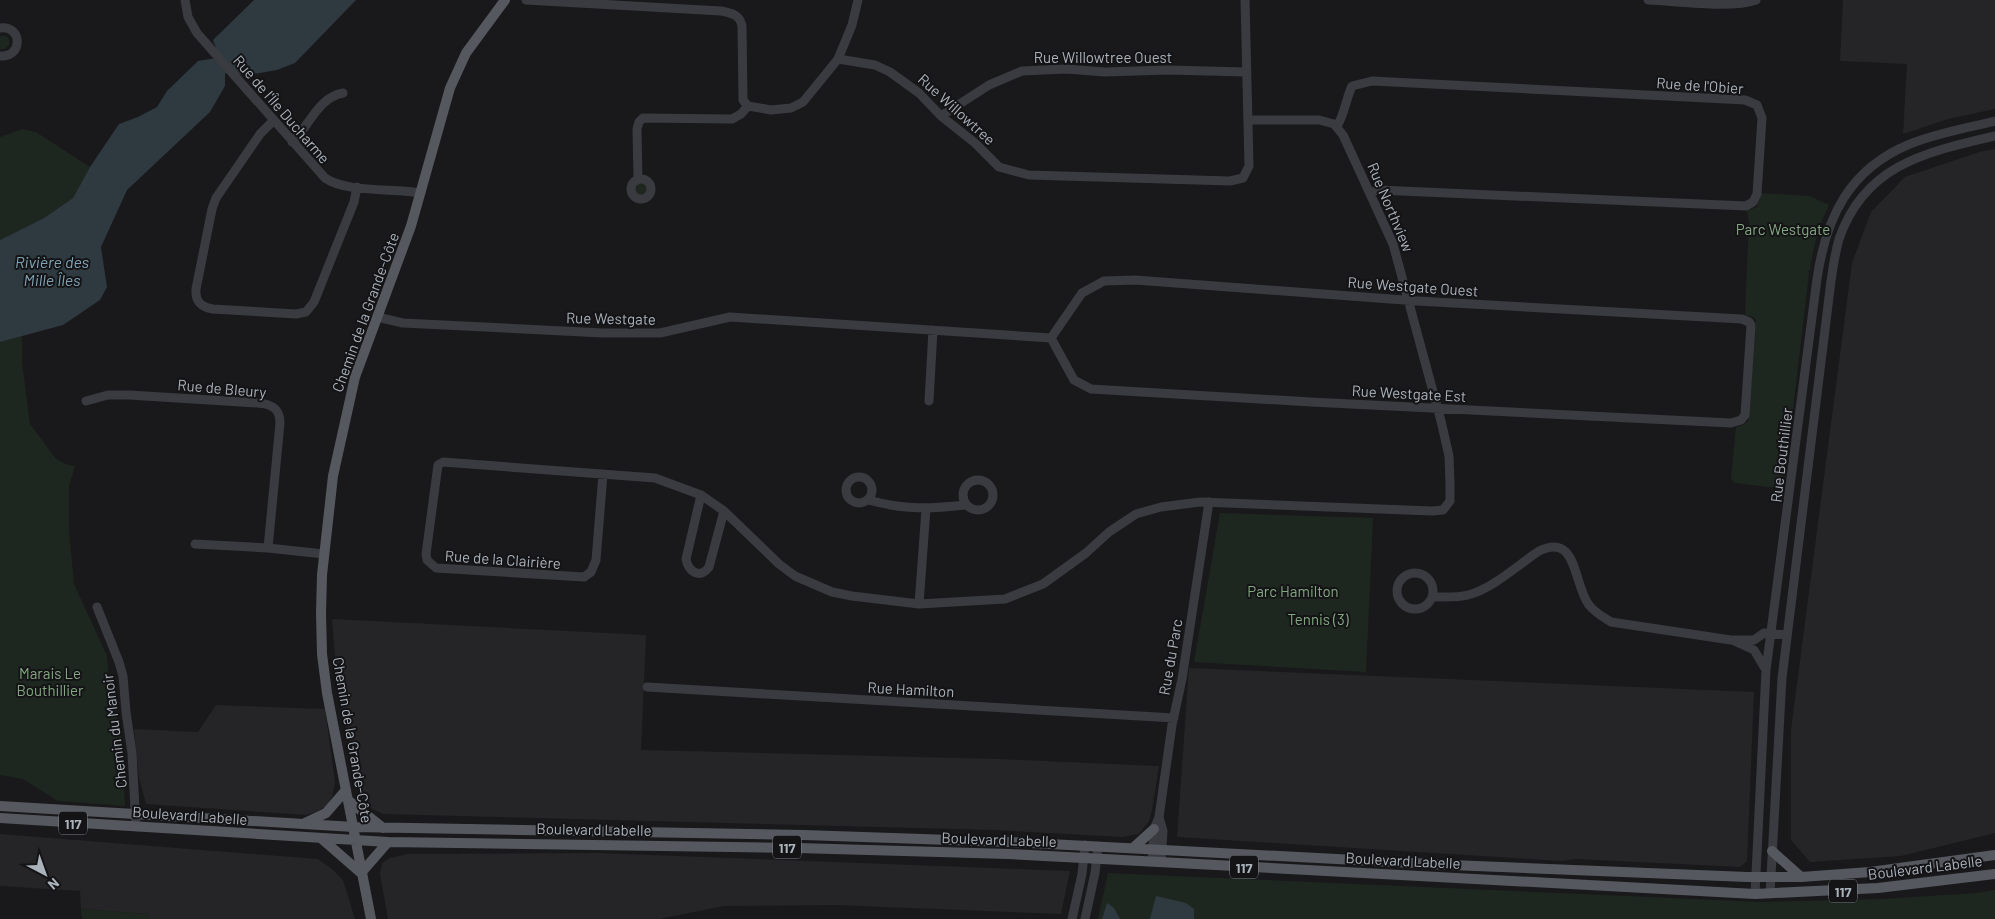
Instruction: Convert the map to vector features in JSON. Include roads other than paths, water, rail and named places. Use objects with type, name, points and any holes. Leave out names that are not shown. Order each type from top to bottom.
[{"type":"main road","name":"Chemin de la Grande-Côte","points":[[371,919],[322,660],[321,613],[324,554],[333,476],[355,377],[406,243],[456,71],[472,44],[506,0]]},
{"type":"main road","points":[[302,825],[326,813],[346,790]]},
{"type":"main road","points":[[349,801],[383,828]]},
{"type":"main road","name":"Boulevard Labelle","points":[[0,806],[302,825],[804,835],[1085,845],[1450,864],[1756,877],[1800,877],[1892,870],[1995,855]]},
{"type":"main road","name":"Boulevard Labelle","points":[[0,818],[388,842],[811,848],[1084,858],[1755,894],[1888,888],[1995,874]]},
{"type":"main road","points":[[1133,848],[1154,829]]},
{"type":"main road","points":[[322,839],[361,873],[388,842]]},
{"type":"main road","points":[[1772,851],[1800,877]]},
{"type":"street","name":"Rue de l'Île Ducharme","points":[[185,0],[189,21],[197,33],[325,178],[335,184],[421,194]]},
{"type":"street","points":[[526,0],[670,4],[730,13],[738,17],[742,23],[742,100],[748,106],[771,110],[795,107],[806,99],[838,59],[852,25],[858,0]]},
{"type":"street","name":"Rue Willowtree","points":[[838,59],[868,63],[886,69],[919,93],[941,116],[975,143],[999,167],[1029,176],[1230,181],[1243,178],[1249,166],[1245,0]]},
{"type":"street","points":[[1648,0],[1719,4],[1749,3],[1756,0]]},
{"type":"street","points":[[0,28],[7,28],[14,32],[18,43],[11,54],[0,56]]},
{"type":"street","name":"Rue Willowtree Ouest","points":[[941,116],[989,85],[1022,71],[1066,69],[1105,72],[1168,70],[1246,72]]},
{"type":"street","name":"Rue de l'Obier","points":[[1337,126],[1341,120],[1346,99],[1352,86],[1372,81],[1745,100],[1757,105],[1762,118],[1757,194],[1753,202],[1746,206],[1379,190],[1371,192]]},
{"type":"street","points":[[292,142],[326,100],[343,93]]},
{"type":"street","points":[[638,180],[637,129],[639,122],[643,118],[732,119],[741,114],[748,106]]},
{"type":"street","points":[[1249,120],[1314,119],[1337,126]]},
{"type":"street","points":[[273,121],[260,134],[214,203],[196,289],[196,298],[201,305],[213,310],[296,314],[306,312],[314,302],[354,202],[357,187]]},
{"type":"street","name":"Rue Bouthillier","points":[[1755,894],[1766,670],[1792,482],[1819,262],[1826,235],[1833,217],[1855,184],[1877,163],[1893,153],[1922,140],[1995,121]]},
{"type":"street","name":"Rue Northview","points":[[1209,502],[1440,511],[1447,507],[1450,501],[1449,456],[1394,244],[1343,134],[1337,126]]},
{"type":"street","name":"Rue Bouthillier","points":[[1770,894],[1780,698],[1835,256],[1842,234],[1865,194],[1894,169],[1925,154],[1995,136]]},
{"type":"street","name":"Rue Westgate Ouest","points":[[1051,338],[1082,293],[1104,281],[1135,280],[1408,300],[1742,319],[1750,322],[1752,326],[1749,370]]},
{"type":"street","name":"Rue Westgate","points":[[377,318],[411,323],[603,334],[660,333],[730,317],[1051,338]]},
{"type":"street","points":[[929,401],[933,330]]},
{"type":"street","name":"Rue Westgate Est","points":[[1051,338],[1074,380],[1091,389],[1731,423],[1739,421],[1745,414],[1749,370]]},
{"type":"street","name":"Rue de Bleury","points":[[86,401],[108,395],[129,395],[258,403],[272,406],[279,414],[280,423],[268,548]]},
{"type":"street","name":"Rue de la Clairière","points":[[603,474],[596,560],[591,572],[584,577],[436,568],[427,560],[426,554],[438,465],[443,462],[603,474],[655,478],[701,495],[724,511],[779,564],[796,576],[832,592],[919,604],[1005,599],[1044,584],[1086,553],[1109,532],[1136,514],[1190,502],[1209,502]]},
{"type":"street","points":[[701,495],[686,559],[687,567],[692,572],[699,574],[706,572],[709,567],[724,511]]},
{"type":"street","points":[[868,500],[894,507],[926,509],[966,505]]},
{"type":"street","name":"Rue du Parc","points":[[1156,862],[1157,849],[1154,829],[1159,817],[1209,502]]},
{"type":"street","points":[[919,604],[926,509]]},
{"type":"street","points":[[195,544],[268,548],[324,554]]},
{"type":"street","points":[[1432,597],[1454,598],[1484,589],[1548,546],[1557,547],[1565,551],[1571,559],[1581,592],[1588,604],[1596,613],[1610,622],[1731,640],[1756,639],[1761,634],[1771,633],[1787,635]]},
{"type":"street","points":[[1416,572],[1423,574],[1431,582],[1433,588],[1432,597],[1424,607],[1418,609],[1408,608],[1398,600],[1396,593],[1398,583],[1407,574],[1416,572]]},
{"type":"street","name":"Chemin du Manoir","points":[[97,607],[116,653],[122,676],[132,753],[136,827]]},
{"type":"street","points":[[1754,650],[1756,639]]},
{"type":"street","points":[[1731,640],[1754,650],[1766,670]]},
{"type":"street","name":"Rue Hamilton","points":[[647,687],[1174,718]]},
{"type":"street","name":"Rue du Parc","points":[[1157,849],[1163,831],[1159,817]]},
{"type":"street","points":[[1072,919],[1085,845]]},
{"type":"street","points":[[1085,919],[1098,846]]},
{"type":"water","name":"Rivière des Mille Îles","points":[[254,0],[356,0],[295,63],[277,70],[254,74],[248,70],[241,75],[231,69],[225,74],[225,86],[210,112],[127,190],[101,247],[107,287],[100,300],[63,325],[0,342],[0,240],[44,218],[73,198],[90,167],[119,124],[157,107],[167,91],[198,61],[216,58],[216,48],[213,40]]},
{"type":"water","points":[[1156,896],[1186,903],[1194,909],[1194,919],[1150,919]]},
{"type":"water","points":[[1107,903],[1114,908],[1120,919],[1102,919]]},
{"type":"park label","name":"Parc Westgate","points":[[1783,229]]},
{"type":"park label","name":"Parc Hamilton","points":[[1293,591]]},
{"type":"park label","name":"Tennis (3)","points":[[1318,619]]},
{"type":"park label","name":"Marais Le Bouthillier","points":[[50,682]]}]
